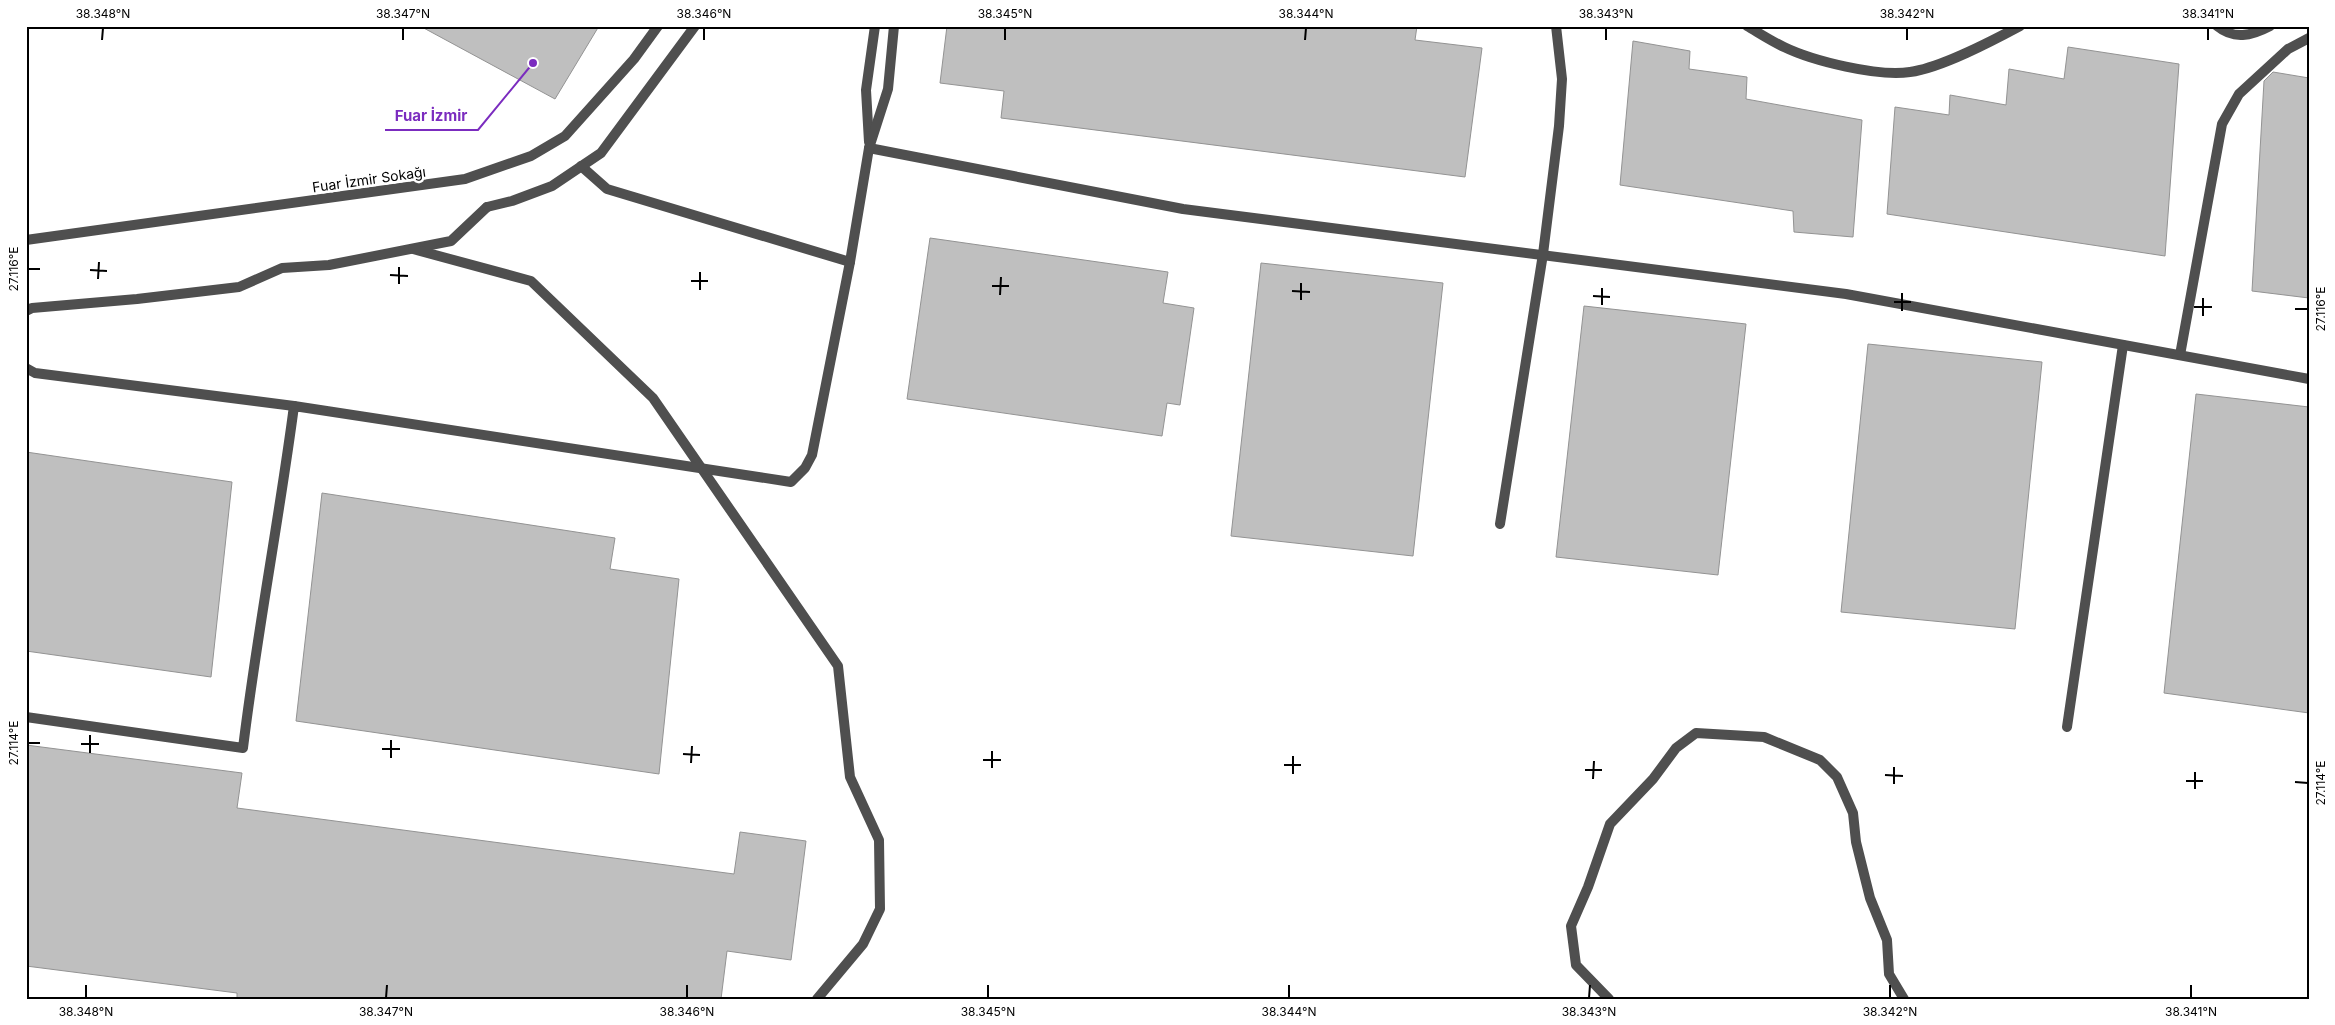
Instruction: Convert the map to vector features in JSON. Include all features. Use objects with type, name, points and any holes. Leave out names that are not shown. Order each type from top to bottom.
[{"type":"street","name":"Fuar İzmir Sokağı","points":[[26,240],[464,179],[531,156],[565,136],[634,59],[658,26]]},
{"type":"street","points":[[26,311],[32,308],[137,300],[239,287],[282,268],[329,265],[451,241],[487,207],[512,201],[552,186],[601,153],[695,26]]},
{"type":"street","points":[[869,148],[866,90],[874,26]]},
{"type":"street","points":[[26,368],[35,373],[294,406],[791,482],[805,468],[812,454],[850,262],[869,148],[888,90],[894,26]]},
{"type":"street","points":[[1500,524],[1544,254],[1562,79],[1556,26]]},
{"type":"street","points":[[1747,26],[1785,48],[1820,59],[1860,70],[1911,72],[1957,57],[2020,26]]},
{"type":"street","points":[[2217,26],[2227,34],[2247,35],[2270,26]]},
{"type":"street","points":[[2180,356],[2222,124],[2239,94],[2288,50],[2309,38]]},
{"type":"street","points":[[869,148],[1183,208],[1846,294],[2309,380]]},
{"type":"street","points":[[581,166],[607,188],[850,262]]},
{"type":"street","points":[[413,249],[531,281],[653,398],[838,666],[850,777],[879,840],[880,909],[863,944],[818,999]]},
{"type":"street","points":[[2067,728],[2124,345]]},
{"type":"street","points":[[26,716],[243,748],[255,653],[282,501],[294,406]]},
{"type":"street","points":[[1609,999],[1576,965],[1571,926],[1610,824],[1653,779],[1676,748],[1696,733],[1764,737],[1820,760],[1838,777],[1853,813],[1856,842],[1870,898],[1887,940],[1889,974],[1904,999]]},
{"type":"building","points":[[420,26],[599,26],[555,99]]},
{"type":"building","points":[[947,26],[1417,26],[1415,40],[1482,48],[1465,177],[1001,118],[1004,91],[940,83]]},
{"type":"building","points":[[1633,41],[1690,51],[1689,69],[1747,77],[1746,99],[1862,120],[1853,237],[1794,232],[1793,211],[1620,185]]},
{"type":"building","points":[[2068,47],[2179,64],[2165,256],[1887,214],[1895,107],[1949,115],[1950,95],[2006,105],[2009,69],[2064,79]]},
{"type":"building","points":[[2273,72],[2309,78],[2309,298],[2252,291],[2264,81]]},
{"type":"building","points":[[930,238],[1168,272],[1163,303],[1194,308],[1180,405],[1167,403],[1162,436],[907,399]]},
{"type":"building","points":[[1261,263],[1443,283],[1413,556],[1231,536]]},
{"type":"building","points":[[1584,306],[1746,324],[1718,575],[1556,557]]},
{"type":"building","points":[[1868,344],[2042,362],[2015,629],[1841,612]]},
{"type":"building","points":[[2196,394],[2309,407],[2309,713],[2164,693]]},
{"type":"building","points":[[26,452],[232,482],[211,677],[26,651]]},
{"type":"building","points":[[322,493],[615,538],[610,569],[679,579],[659,774],[296,721]]},
{"type":"building","points":[[26,745],[242,773],[237,808],[734,874],[740,832],[806,841],[791,960],[727,951],[721,999],[237,999],[237,993],[26,966]]},
{"type":"place","name":"Fuar İzmir","points":[[533,63]]}]
